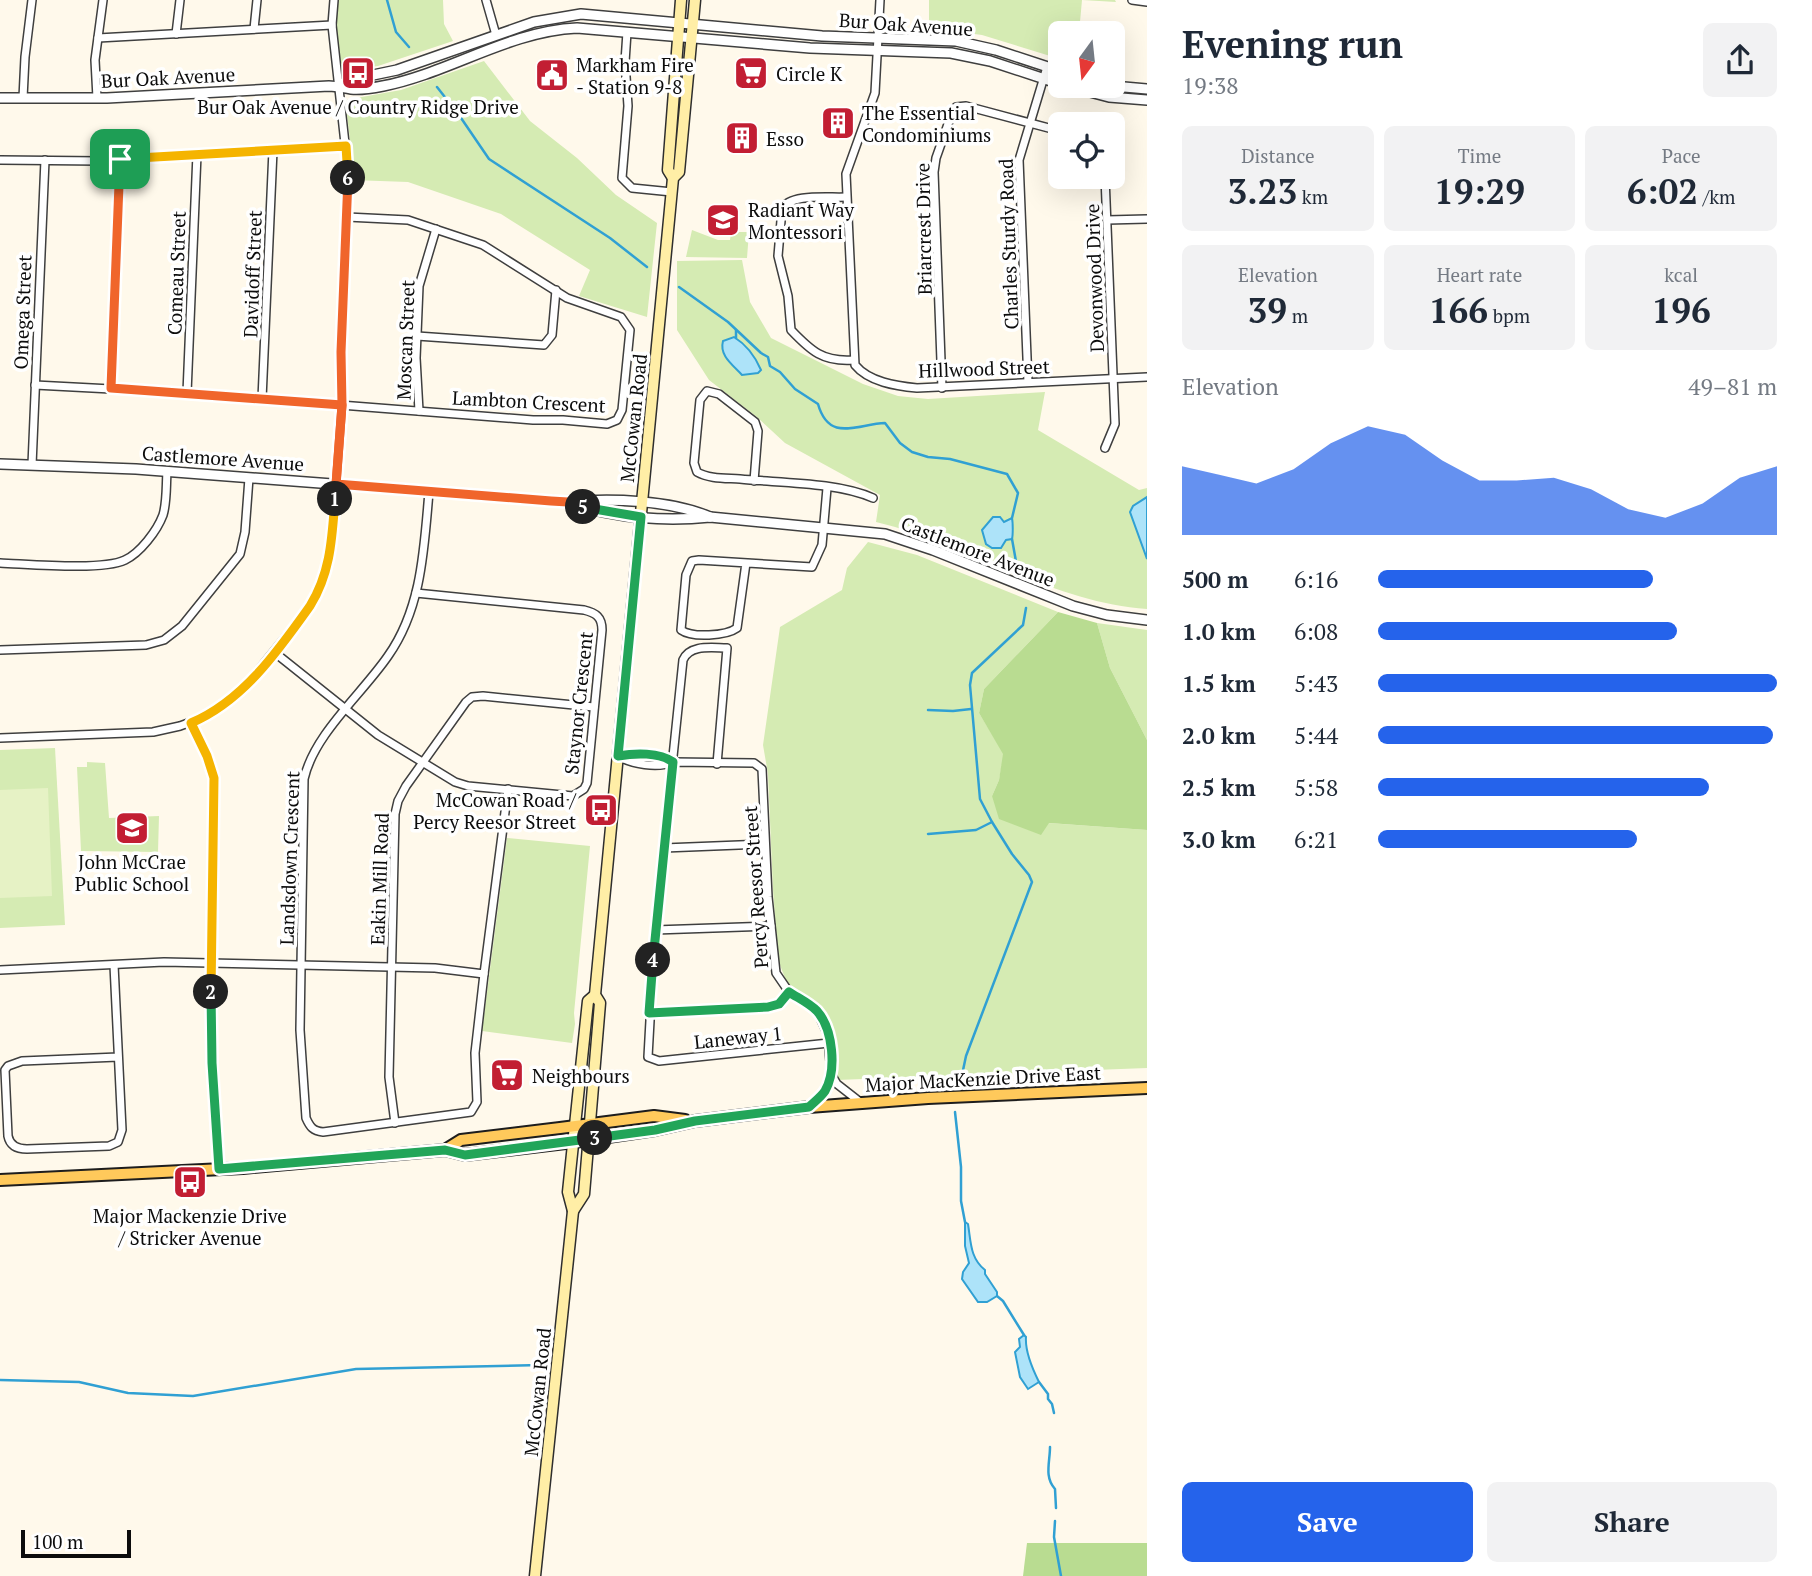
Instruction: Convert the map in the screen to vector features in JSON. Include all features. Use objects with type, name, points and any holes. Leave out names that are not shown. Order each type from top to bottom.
[{"type":"main road","name":"McCowan Road","points":[[573,1211],[584,1194],[590,1139],[590,1107],[600,1003],[595,995],[672,191],[673,178],[668,170],[681,0]]},
{"type":"main road","name":"McCowan Road","points":[[673,178],[679,172],[695,0]]},
{"type":"main road","name":"McCowan Road","points":[[535,1576],[573,1211],[568,1192],[588,1001],[595,995]]},
{"type":"main road","name":"Major MacKenzie Drive East","points":[[0,1180],[219,1169],[445,1150],[465,1155],[574,1142],[695,1121],[809,1107],[860,1102],[1147,1088]]},
{"type":"main road","name":"Major MacKenzie Drive East","points":[[445,1150],[461,1140],[653,1116],[695,1121]]},
{"type":"street","points":[[23,98],[32,0]]},
{"type":"street","points":[[97,98],[95,60],[103,0]]},
{"type":"street","points":[[176,34],[180,0]]},
{"type":"street","points":[[254,29],[257,0]]},
{"type":"street","points":[[0,738],[153,732],[191,723],[212,713],[239,693],[274,652],[310,606],[325,576],[330,554],[342,405],[341,352],[348,171],[332,25],[334,0]]},
{"type":"street","points":[[486,0],[496,35]]},
{"type":"street","points":[[846,197],[795,199],[784,204],[778,256],[788,293],[791,330],[825,358],[837,361],[853,360],[846,197],[848,166],[875,93],[880,0]]},
{"type":"street","points":[[1132,0],[1147,2]]},
{"type":"street","name":"Bur Oak Avenue","points":[[338,86],[349,80],[397,70],[545,19],[592,14],[803,34],[968,43],[1047,67]]},
{"type":"street","points":[[98,38],[332,25]]},
{"type":"street","name":"Bur Oak Avenue","points":[[0,98],[97,98],[338,86],[351,89],[394,83],[552,30],[577,28],[810,48],[960,54],[1048,80]]},
{"type":"street","points":[[627,32],[625,62],[628,106],[622,178],[632,188],[672,191]]},
{"type":"street","name":"Charles Sturdy Road","points":[[1028,382],[1019,160],[1047,67]]},
{"type":"street","points":[[1125,87],[1147,89]]},
{"type":"street","points":[[1122,98],[1147,100]]},
{"type":"street","name":"Briarcrest Drive","points":[[942,388],[934,172],[936,158],[956,107],[967,106],[1029,123]]},
{"type":"street","points":[[1029,123],[1048,128]]},
{"type":"street","points":[[0,160],[120,159],[346,146]]},
{"type":"street","name":"Davidoff Street","points":[[262,399],[273,150]]},
{"type":"street","name":"Comeau Street","points":[[187,393],[197,155]]},
{"type":"street","points":[[111,388],[120,159]]},
{"type":"street","name":"Omega Street","points":[[32,465],[44,160]]},
{"type":"street","name":"Devonwood Drive","points":[[1105,448],[1115,429],[1106,189]]},
{"type":"street","name":"Lambton Crescent","points":[[35,385],[187,393],[607,424],[617,419],[622,410],[630,330],[621,317],[580,304],[483,245],[403,219],[346,217]]},
{"type":"street","points":[[1107,220],[1147,219]]},
{"type":"street","name":"Moscan Street","points":[[419,411],[417,336],[420,277],[436,229]]},
{"type":"street","points":[[417,336],[544,345],[552,335],[556,290]]},
{"type":"street","name":"Hillwood Street","points":[[853,360],[861,372],[890,383],[917,388],[1147,376]]},
{"type":"street","points":[[754,481],[758,431],[755,422],[719,394],[707,391],[700,400],[695,468],[702,475],[754,481],[855,490],[873,498]]},
{"type":"street","name":"Castlemore Avenue","points":[[0,464],[167,472],[568,502],[599,499],[682,508],[710,517]]},
{"type":"street","points":[[0,563],[89,565],[124,561],[137,552],[160,521],[167,472]]},
{"type":"street","points":[[0,650],[146,645],[171,636],[240,554],[245,532],[249,478]]},
{"type":"street","points":[[746,563],[737,628],[728,633],[684,633],[680,618],[686,575],[692,561],[746,563],[812,567],[821,549],[827,488]]},
{"type":"street","name":"Landsdown Crescent","points":[[429,492],[422,571],[401,634],[389,655],[312,753],[304,779],[300,1030],[306,1118],[309,1127],[315,1131],[468,1113],[476,1106],[475,1053],[508,789]]},
{"type":"street","name":"Castlemore Avenue","points":[[568,502],[594,511],[641,517],[683,520],[710,517],[894,536],[1073,606],[1107,615],[1147,620]]},
{"type":"street","name":"Staynor Crescent","points":[[274,652],[387,741],[461,784],[573,796],[584,789],[602,630],[601,620],[596,614],[584,610],[416,593]]},
{"type":"street","points":[[717,764],[727,648],[693,649],[684,656],[655,930],[649,1013],[768,1007],[779,1004],[789,992],[817,1011],[826,1028],[829,1043],[831,1074],[826,1089],[809,1107]]},
{"type":"street","name":"Eakin Mill Road","points":[[395,1123],[390,1077],[391,967],[395,814],[401,795],[472,697],[594,707]]},
{"type":"street","points":[[191,723],[214,778],[212,1063],[219,1169]]},
{"type":"street","name":"Percy Reesor Street","points":[[618,756],[630,763],[754,763],[762,769],[765,844],[776,973],[789,992]]},
{"type":"street","points":[[664,848],[765,844]]},
{"type":"street","points":[[655,930],[771,926]]},
{"type":"street","points":[[0,970],[164,962],[301,965]]},
{"type":"street","points":[[114,965],[122,1130],[118,1142],[108,1146],[27,1149],[20,1149],[11,1143],[8,1136],[5,1070],[8,1066],[22,1061],[118,1057]]},
{"type":"street","name":"Landsdown Crescent","points":[[301,965],[435,968],[484,974]]},
{"type":"street","name":"Laneway 1","points":[[649,1013],[646,1053],[650,1059],[659,1061],[829,1043]]},
{"type":"street","points":[[831,1074],[837,1084],[860,1102]]},
{"type":"green space","points":[[338,0],[443,0],[444,24],[453,41],[378,66],[341,71],[336,23]]},
{"type":"green space","points":[[929,0],[1082,0],[1080,21],[1048,21],[1048,55],[982,35],[929,28]]},
{"type":"green space","points":[[1082,0],[1115,0],[1116,2]]},
{"type":"green space","points":[[484,61],[530,121],[577,158],[616,195],[657,223],[647,317],[579,296],[590,270],[501,214],[408,182],[352,180],[353,163],[345,100],[401,90]]},
{"type":"green space","points":[[692,230],[718,240],[730,240],[731,232],[749,232],[747,258],[686,257]]},
{"type":"green space","points":[[742,260],[750,302],[771,338],[863,384],[898,396],[928,399],[1045,392],[1038,430],[1139,490],[1147,488],[1147,609],[1077,596],[944,544],[876,522],[880,495],[785,443],[757,417],[709,380],[677,330],[677,261]]},
{"type":"green space","points":[[868,542],[917,555],[1058,612],[984,689],[979,713],[1004,754],[999,780],[992,796],[1048,823],[1147,830],[1147,1068],[837,1080],[834,1043],[829,1023],[817,1006],[787,983],[778,960],[768,774],[763,745],[780,627],[842,590],[847,568]]},
{"type":"green space","points":[[1058,612],[1097,623],[1110,668],[1147,740],[1147,830],[1049,823],[1041,835],[999,819],[992,796],[999,780],[1003,754],[979,713],[984,689]]},
{"type":"green space","points":[[1097,623],[1147,630],[1147,740],[1110,668]]},
{"type":"green space","points":[[55,748],[65,925],[0,928],[0,750]]},
{"type":"green space","points":[[87,762],[105,763],[109,818],[159,816],[158,852],[81,851],[77,767],[87,767]]},
{"type":"green space","points":[[48,788],[52,896],[0,898],[0,790]]},
{"type":"green space","points":[[507,838],[590,846],[572,1043],[482,1031]]},
{"type":"green space","points":[[1027,1543],[1147,1543],[1147,1576],[1023,1576]]},
{"type":"water","points":[[734,337],[753,356],[761,370],[758,373],[742,375],[728,360],[723,351],[723,341]]},
{"type":"water","points":[[1147,497],[1147,559],[1130,512],[1133,506]]},
{"type":"water","points":[[993,517],[1000,517],[1004,522],[1012,518],[1012,539],[1006,540],[1001,548],[992,548],[986,544],[982,530]]},
{"type":"water","points":[[965,1222],[968,1224],[976,1260],[997,1292],[997,1296],[987,1302],[978,1302],[962,1279],[969,1263],[965,1246]]},
{"type":"water","points":[[1024,1335],[1039,1382],[1028,1389],[1020,1377],[1015,1352],[1020,1347],[1019,1339]]},
{"type":"waterway","points":[[387,0],[396,32],[409,47]]},
{"type":"waterway","points":[[437,87],[489,159],[610,238],[647,267]]},
{"type":"waterway","points":[[679,287],[728,322],[768,357],[770,366],[780,372],[795,389],[818,404],[829,424],[845,429],[885,423],[900,443],[912,452],[1007,474],[1018,493],[1012,518]]},
{"type":"waterway","points":[[736,330],[736,338]]},
{"type":"waterway","points":[[1012,539],[1017,567]]},
{"type":"waterway","points":[[958,1082],[1032,882],[980,799],[970,685],[972,673],[1023,625],[1026,608]]},
{"type":"waterway","points":[[928,710],[971,709]]},
{"type":"waterway","points":[[928,834],[976,830],[992,822]]},
{"type":"waterway","points":[[955,1112],[965,1222]]},
{"type":"waterway","points":[[997,1296],[1024,1335]]},
{"type":"waterway","points":[[0,1380],[79,1382],[128,1393],[193,1396],[356,1369],[541,1365]]},
{"type":"waterway","points":[[1039,1382],[1048,1394],[1054,1413]]},
{"type":"waterway","points":[[1050,1447],[1049,1474],[1055,1489],[1056,1508]]},
{"type":"waterway","points":[[1055,1521],[1054,1537],[1061,1576]]},
{"type":"place","name":"Bur Oak Avenue / Country Ridge Drive","points":[[358,73]]},
{"type":"place","name":"Circle K","points":[[751,73]]},
{"type":"place","name":"Markham Fire - Station 9-8","points":[[552,75]]},
{"type":"place","name":"The Essential Condominiums","points":[[838,123]]},
{"type":"place","name":"Esso","points":[[742,138]]},
{"type":"place","name":"Radiant Way Montessori","points":[[723,220]]},
{"type":"place","name":"McCowan Road / Percy Reesor Street","points":[[601,810]]},
{"type":"place","name":"John McCrae Public School","points":[[132,828]]},
{"type":"place","name":"Neighbours","points":[[507,1075]]},
{"type":"place","name":"Major Mackenzie Drive / Stricker Avenue","points":[[190,1182]]},
{"type":"route","points":[[120,159],[111,388],[342,405],[330,554],[319,591],[301,618],[244,687],[221,707],[191,723],[214,778],[210,1027],[219,1169],[445,1150],[465,1155],[574,1142],[695,1121],[809,1107],[821,1096],[829,1082],[831,1074],[828,1035],[817,1011],[789,992],[779,1004],[768,1007],[649,1013],[673,762],[667,758],[638,754],[618,756],[641,517],[594,511],[568,502],[336,484],[342,405],[341,352],[348,171],[346,146],[120,159]]}]
